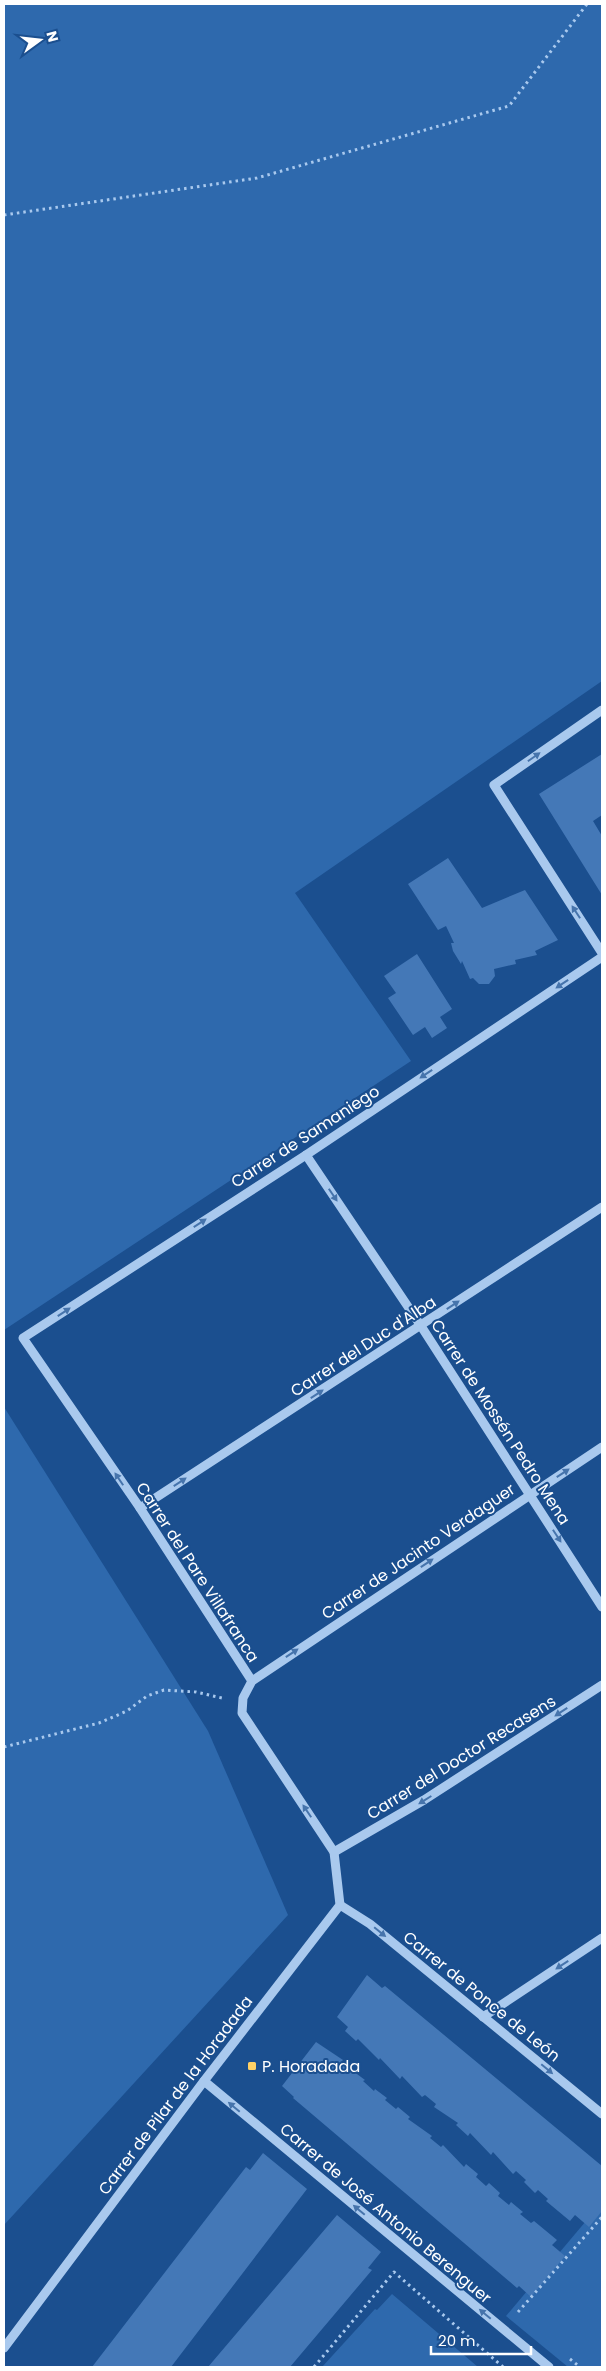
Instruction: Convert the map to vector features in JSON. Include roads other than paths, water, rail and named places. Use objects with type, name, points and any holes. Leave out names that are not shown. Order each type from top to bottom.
[{"type":"street","points":[[602,710],[494,785],[602,955]]},
{"type":"street","name":"Carrer de Samaniego","points":[[23,1338],[306,1154],[602,955]]},
{"type":"street","name":"Carrer de Mossén Pedro Mena","points":[[306,1154],[421,1326],[602,1607]]},
{"type":"street","name":"Carrer del Duc d'Alba","points":[[140,1508],[602,1207]]},
{"type":"street","name":"Carrer del Pare Villafranca","points":[[23,1338],[140,1508],[252,1681],[243,1698],[242,1713],[334,1852]]},
{"type":"street","name":"Carrer de Jacinto Verdaguer","points":[[252,1681],[602,1447]]},
{"type":"street","name":"Carrer del Doctor Recasens","points":[[334,1852],[424,1800],[602,1685]]},
{"type":"street","points":[[334,1852],[340,1905]]},
{"type":"street","name":"Carrer de Ponce de León","points":[[340,1905],[370,1924],[602,2114]]},
{"type":"street","name":"Carrer de Pilar de la Horadada","points":[[4,2348],[204,2081],[340,1905]]},
{"type":"street","points":[[484,2017],[602,1938]]},
{"type":"street","name":"Carrer de José Antonio Berenguer","points":[[204,2081],[549,2367]]},
{"type":"place","name":"P. Horadada","points":[[252,2066]]}]
